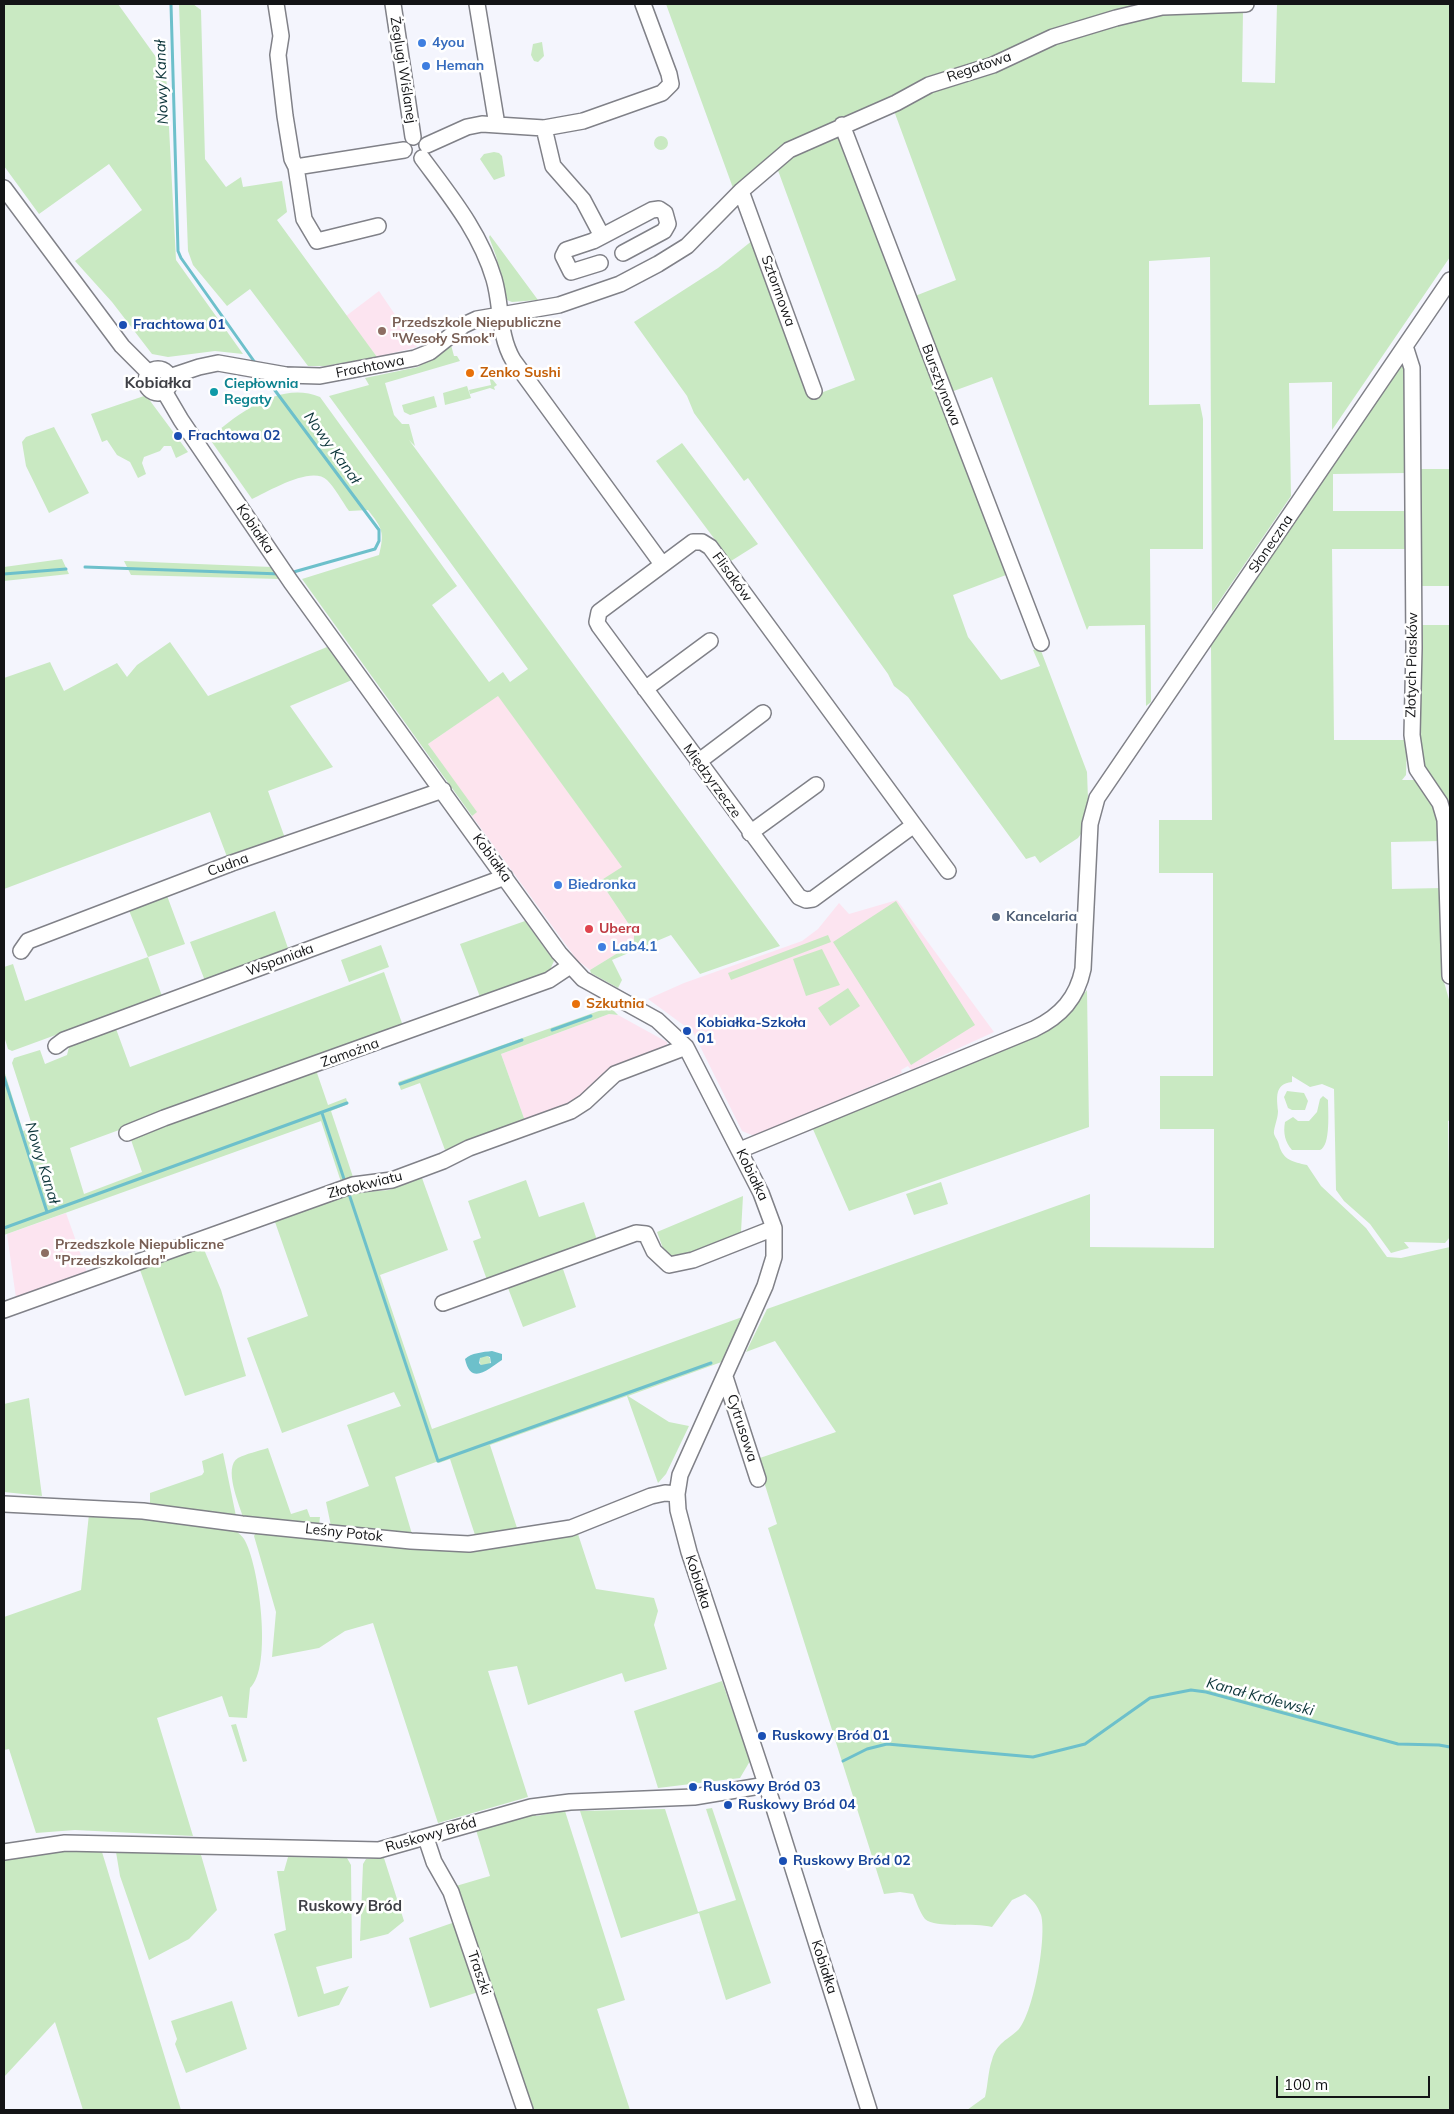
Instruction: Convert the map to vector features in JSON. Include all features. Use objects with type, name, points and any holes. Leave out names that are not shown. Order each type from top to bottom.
[{"type":"street","points":[[276,4],[281,36],[278,55],[285,116],[292,159],[296,167],[304,219],[317,241],[378,226]]},
{"type":"street","name":"Żeglugi Wiślanej","points":[[392,4],[413,137]]},
{"type":"street","points":[[477,4],[496,125]]},
{"type":"street","points":[[296,167],[404,150],[411,159],[467,127],[496,125],[544,128],[583,121],[666,90],[671,84],[669,74],[643,4]]},
{"type":"street","name":"Regatowa","points":[[739,194],[789,150],[842,125],[896,103],[929,85],[993,65],[1052,37],[1162,7],[1246,4]]},
{"type":"street","name":"Bursztynowa","points":[[842,125],[1041,643]]},
{"type":"street","points":[[544,128],[553,166],[583,200],[602,236]]},
{"type":"street","name":"Żeglugi Wiślanej","points":[[404,150],[406,142],[413,137],[422,139],[424,151],[479,238],[494,279],[499,316]]},
{"type":"street","points":[[4,188],[122,346],[148,373],[146,378],[148,387],[155,392],[166,384]]},
{"type":"street","name":"Frachtowa","points":[[166,384],[212,364],[241,366],[286,375],[310,377],[332,375],[415,358],[430,352],[464,324],[477,319],[559,305],[620,284],[687,246],[739,194]]},
{"type":"street","name":"Sztormowa","points":[[739,194],[814,391]]},
{"type":"street","points":[[600,263],[571,272],[563,256],[566,250],[602,236],[652,210],[659,210],[665,213],[668,224],[664,231],[623,253]]},
{"type":"street","name":"Słoneczna","points":[[740,1150],[1034,1029],[1063,1010],[1077,990],[1083,968],[1088,843],[1092,808],[1101,792],[1450,280]]},
{"type":"street","points":[[499,316],[503,338],[513,360],[662,564]]},
{"type":"street","name":"Złotych Piasków","points":[[1405,346],[1412,368],[1412,735],[1417,769],[1440,803],[1445,820],[1450,976]]},
{"type":"street","name":"Kobiałka","points":[[166,384],[181,420],[291,582],[570,966],[595,987],[657,1020],[686,1047],[768,1207],[774,1228],[775,1248],[770,1272],[726,1377],[680,1475],[677,1494],[680,1521],[688,1552],[766,1784],[869,2110]]},
{"type":"street","name":"Flisaków","points":[[662,564],[693,542],[702,542],[710,547],[948,871]]},
{"type":"street","name":"Międzyrzecze","points":[[662,564],[602,608],[597,616],[599,626],[796,895],[809,900],[914,825]]},
{"type":"street","points":[[645,689],[710,641]]},
{"type":"street","points":[[698,762],[763,713]]},
{"type":"street","points":[[750,833],[816,784]]},
{"type":"street","name":"Cudna","points":[[21,951],[28,941],[232,863],[443,790]]},
{"type":"street","name":"Wspaniała","points":[[56,1046],[64,1040],[505,876]]},
{"type":"street","name":"Zamożna","points":[[127,1133],[549,980],[570,966]]},
{"type":"street","name":"Złotokwiatu","points":[[4,1310],[348,1187],[392,1180],[444,1161],[469,1148],[564,1114],[585,1102],[615,1074],[686,1047]]},
{"type":"street","points":[[443,1303],[636,1233],[646,1234],[654,1251],[669,1265],[693,1260],[774,1228]]},
{"type":"street","name":"Cytrusowa","points":[[726,1377],[758,1479]]},
{"type":"street","name":"Leśny Potok","points":[[4,1504],[143,1511],[242,1524],[411,1541],[469,1544],[571,1528],[651,1496],[665,1493],[677,1494]]},
{"type":"street","name":"Ruskowy Bród","points":[[4,1852],[65,1843],[365,1851],[388,1848],[505,1814],[552,1804],[694,1797],[766,1784]]},
{"type":"street","name":"Traszki","points":[[426,1838],[434,1862],[451,1892],[525,2110]]},
{"type":"shaded area","name":"Przedszkole Niepubliczne \"Wesoły Smok\"","points":[[379,291],[417,347],[377,357],[346,316]]},
{"type":"shaded area","points":[[498,695],[623,868],[600,881],[634,932],[634,943],[590,970],[577,960],[472,816],[476,812],[428,744]]},
{"type":"shaded area","points":[[897,900],[994,1032],[911,1070],[908,1066],[901,1070],[902,1073],[754,1136],[742,1131],[693,1032],[648,999],[684,983],[802,941],[818,929],[839,903],[849,914]]},
{"type":"shaded area","points":[[609,1014],[618,1015],[667,1042],[667,1047],[610,1069],[570,1104],[525,1121],[501,1054]]},
{"type":"shaded area","name":"Przedszkole Niepubliczne \"Przedszkolada\"","points":[[66,1213],[87,1272],[16,1298],[7,1234]]},
{"type":"green space","points":[[4,4],[118,4],[166,71],[176,260],[243,354],[215,351],[168,357],[152,354],[112,302],[75,261],[142,210],[109,164],[39,214],[4,166]]},
{"type":"green space","points":[[179,4],[193,4],[201,10],[205,159],[226,187],[241,177],[243,187],[282,181],[287,212],[277,220],[377,357],[325,366],[308,366],[250,289],[227,306],[193,265],[188,251]]},
{"type":"green space","points":[[666,4],[1144,4],[1084,24],[767,162],[733,188]]},
{"type":"green space","points":[[1277,4],[1450,4],[1450,257],[1332,430],[1332,382],[1289,383],[1291,496],[1212,612],[1210,257],[1149,261],[1149,405],[1200,404],[1203,419],[1203,549],[1150,549],[1151,702],[1146,706],[1145,625],[1089,626],[1087,630],[992,377],[951,392],[915,296],[956,280],[893,108],[922,93],[1056,43],[1142,15],[1243,10],[1242,82],[1275,83]]},
{"type":"green space","points":[[542,42],[544,56],[538,62],[534,61],[531,55],[533,44]]},
{"type":"green space","points":[[839,133],[1006,575],[953,595],[968,637],[1001,680],[1040,666],[1033,650],[1040,648],[1087,772],[1088,799],[1083,831],[1078,838],[1040,863],[1035,856],[1026,859],[908,697],[894,686],[888,674],[748,478],[744,481],[694,413],[687,396],[634,322],[718,268],[753,240],[810,397],[855,380],[776,165],[801,149]]},
{"type":"green space","points":[[661,136],[666,138],[668,143],[666,148],[661,150],[656,148],[654,143],[656,138]]},
{"type":"green space","points":[[494,152],[502,156],[505,176],[494,180],[480,159],[484,154]]},
{"type":"green space","points":[[490,235],[538,300],[512,302],[507,300]]},
{"type":"green space","points":[[451,345],[454,356],[457,356],[460,361],[385,383],[394,415],[402,424],[409,424],[415,446],[409,440],[780,946],[700,974],[671,935],[612,960],[622,980],[618,988],[591,973],[590,970],[634,943],[634,932],[600,881],[622,867],[498,696],[428,744],[477,812],[472,816],[302,579],[379,555],[382,535],[373,516],[368,510],[349,511],[330,483],[320,476],[301,477],[252,499],[209,438],[246,410],[275,396],[305,393],[320,397],[457,586],[432,605],[489,682],[503,672],[510,682],[528,669],[329,396],[369,385],[365,378],[418,367]]},
{"type":"green space","points":[[1402,365],[1406,367],[1407,473],[1333,474],[1333,511],[1407,511],[1407,549],[1332,549],[1334,740],[1407,740],[1406,775],[1402,780],[1420,780],[1436,803],[1441,841],[1391,842],[1392,889],[1442,888],[1444,982],[1450,1003],[1450,1120],[1448,1121],[1450,1237],[1445,1243],[1404,1242],[1409,1248],[1391,1253],[1370,1224],[1344,1201],[1336,1190],[1334,1089],[1322,1084],[1310,1087],[1292,1076],[1292,1082],[1286,1083],[1278,1092],[1278,1114],[1274,1133],[1283,1154],[1293,1161],[1307,1165],[1321,1186],[1366,1228],[1387,1257],[1401,1258],[1450,1247],[1450,2110],[967,2110],[985,2097],[994,2054],[1000,2045],[1019,2029],[1030,2007],[1041,1956],[1041,1915],[1038,1908],[1025,1894],[1012,1900],[992,1927],[938,1924],[925,1919],[913,1894],[900,1892],[884,1894],[768,1528],[777,1524],[757,1459],[836,1432],[775,1341],[746,1352],[767,1309],[1090,1194],[1090,1247],[1214,1248],[1214,1129],[1160,1129],[1160,1076],[1213,1076],[1213,873],[1159,873],[1159,820],[1212,820],[1211,644]]},
{"type":"green space","points":[[489,375],[497,385],[494,387],[495,390],[490,388],[470,394],[469,390],[491,385]]},
{"type":"green space","points":[[467,386],[471,398],[445,405],[443,393]]},
{"type":"green space","points":[[144,396],[148,398],[188,452],[176,458],[171,446],[164,446],[160,451],[144,457],[142,463],[146,474],[138,478],[130,462],[117,455],[107,440],[102,442],[91,414]]},
{"type":"green space","points":[[434,396],[437,407],[410,415],[404,412],[402,405]]},
{"type":"green space","points":[[54,427],[89,493],[49,513],[26,466],[22,442],[26,437]]},
{"type":"green space","points":[[682,443],[758,544],[731,561],[656,461]]},
{"type":"green space","points":[[1419,469],[1450,469],[1450,586],[1419,586]]},
{"type":"green space","points":[[62,559],[69,574],[4,581],[4,567]]},
{"type":"green space","points":[[124,561],[272,567],[280,579],[131,575]]},
{"type":"green space","points":[[1419,625],[1450,625],[1450,836],[1419,766]]},
{"type":"green space","points":[[170,642],[208,696],[327,647],[352,680],[290,706],[333,767],[268,791],[286,841],[229,862],[210,812],[4,889],[4,678],[50,662],[64,691],[117,663],[127,677],[137,665]]},
{"type":"green space","points":[[166,893],[185,944],[148,957],[128,908]]},
{"type":"green space","points":[[896,901],[975,1025],[911,1065],[833,942]]},
{"type":"green space","points":[[275,911],[289,951],[205,981],[190,942]]},
{"type":"green space","points":[[525,921],[554,961],[548,974],[480,997],[460,944]]},
{"type":"green space","points":[[828,935],[831,942],[731,980],[728,973]]},
{"type":"green space","points":[[381,945],[389,967],[349,982],[341,960]]},
{"type":"green space","points":[[822,949],[840,985],[806,996],[793,959]]},
{"type":"green space","points":[[148,957],[162,996],[12,1051],[8,1049],[4,1036],[4,967],[13,964],[25,1001]]},
{"type":"green space","points":[[384,972],[403,1026],[70,1148],[84,1194],[142,1172],[130,1137],[316,1070],[328,1105],[346,1098],[348,1104],[331,1111],[353,1177],[341,1182],[321,1121],[4,1235],[4,1070],[23,1131],[33,1128],[12,1063],[14,1058],[40,1050],[45,1064],[67,1055],[70,1043],[115,1026],[130,1067]]},
{"type":"green space","points":[[848,988],[860,1006],[830,1026],[818,1008]]},
{"type":"green space","points":[[1087,990],[1089,1127],[849,1211],[812,1127],[1044,1029],[1065,1018]]},
{"type":"green space","points":[[610,1007],[618,1015],[609,1014],[501,1054],[525,1121],[445,1150],[420,1083],[401,1090],[398,1082]]},
{"type":"green space","points":[[1287,1091],[1304,1093],[1308,1101],[1305,1110],[1292,1110],[1288,1108],[1284,1097]]},
{"type":"green space","points":[[1323,1096],[1328,1100],[1328,1127],[1324,1147],[1320,1150],[1292,1150],[1285,1137],[1285,1122],[1293,1117],[1298,1121],[1309,1121],[1317,1112],[1320,1099]]},
{"type":"green space","points":[[422,1178],[448,1250],[380,1275],[432,1429],[745,1316],[727,1360],[628,1396],[669,1422],[689,1426],[666,1474],[658,1483],[627,1396],[490,1445],[518,1531],[476,1538],[450,1459],[439,1463],[436,1462],[395,1477],[412,1534],[331,1526],[326,1502],[369,1486],[347,1425],[401,1406],[394,1392],[282,1433],[247,1338],[308,1316],[275,1222],[354,1193],[389,1190]]},
{"type":"green space","points":[[526,1180],[539,1217],[584,1202],[597,1240],[487,1280],[473,1241],[481,1238],[468,1201]]},
{"type":"green space","points":[[941,1182],[948,1204],[914,1215],[906,1194]]},
{"type":"green space","points":[[743,1196],[741,1232],[735,1238],[706,1252],[685,1258],[667,1259],[657,1232]]},
{"type":"green space","points":[[203,1247],[221,1290],[246,1376],[185,1396],[140,1270]]},
{"type":"green space","points":[[563,1269],[576,1307],[523,1327],[508,1288]]},
{"type":"green space","points":[[485,1355],[491,1361],[485,1367],[479,1361]]},
{"type":"green space","points":[[29,1398],[42,1496],[4,1492],[4,1404]]},
{"type":"green space","points":[[268,1448],[291,1514],[307,1509],[310,1517],[320,1517],[319,1525],[243,1517],[233,1486],[232,1469],[234,1463],[238,1458]]},
{"type":"green space","points":[[223,1453],[236,1516],[150,1506],[150,1493],[202,1475],[204,1472],[202,1461]]},
{"type":"green space","points":[[89,1514],[226,1524],[244,1539],[250,1551],[259,1591],[262,1638],[261,1660],[257,1677],[250,1688],[247,1718],[229,1717],[222,1696],[157,1718],[193,1836],[75,1830],[36,1833],[9,1749],[4,1750],[4,1617],[81,1590]]},
{"type":"green space","points":[[257,1531],[416,1546],[577,1531],[596,1589],[654,1598],[658,1611],[654,1625],[667,1669],[625,1682],[622,1673],[528,1705],[517,1666],[488,1671],[528,1797],[438,1823],[373,1623],[345,1631],[319,1648],[272,1657],[276,1612],[254,1536]]},
{"type":"green space","points":[[722,1681],[750,1761],[740,1778],[658,1788],[634,1711]]},
{"type":"green space","points":[[236,1724],[247,1761],[243,1762],[231,1725]]},
{"type":"green space","points":[[712,1808],[771,1983],[726,2000],[699,1913],[621,1938],[580,1811],[665,1809],[698,1912],[736,1900],[706,1809]]},
{"type":"green space","points":[[565,1811],[625,2000],[597,2009],[630,2110],[530,2110],[456,1886],[490,1876],[476,1830],[533,1812],[536,1816]]},
{"type":"green space","points":[[57,1852],[102,1852],[181,2110],[83,2110],[55,2022],[4,2077],[4,1858]]},
{"type":"green space","points":[[116,1852],[201,1855],[217,1910],[189,1939],[149,1960],[120,1876]]},
{"type":"green space","points":[[288,1857],[347,1858],[351,1865],[352,1958],[316,1967],[324,1994],[349,1986],[339,2005],[298,2017],[274,1934],[286,1930],[277,1871],[284,1871]]},
{"type":"green space","points":[[384,1858],[404,1921],[388,1934],[360,1941],[363,1864],[366,1859]]},
{"type":"green space","points":[[455,1922],[478,1992],[430,2008],[409,1938]]},
{"type":"green space","points":[[232,2001],[247,2049],[186,2073],[175,2044],[177,2039],[171,2021]]},
{"type":"water","points":[[492,1351],[502,1354],[502,1360],[481,1373],[471,1372],[465,1359],[474,1354]],"holes":[[[490,1357],[491,1363],[481,1365],[479,1363],[480,1358]]]},
{"type":"waterway","name":"Nowy Kanał","points":[[171,4],[178,251],[181,258],[256,364]]},
{"type":"waterway","name":"Nowy Kanał","points":[[265,377],[379,530],[379,541],[375,549],[290,573]]},
{"type":"waterway","name":"Nowy Kanał","points":[[85,567],[281,574]]},
{"type":"waterway","name":"Nowy Kanał","points":[[4,574],[66,569]]},
{"type":"waterway","points":[[552,1030],[591,1016]]},
{"type":"waterway","points":[[400,1084],[522,1040]]},
{"type":"waterway","name":"Nowy Kanał","points":[[4,1077],[47,1212]]},
{"type":"waterway","points":[[4,1228],[347,1103]]},
{"type":"waterway","points":[[322,1113],[345,1182]]},
{"type":"waterway","points":[[348,1191],[438,1461],[711,1363]]},
{"type":"waterway","name":"Kanał Królewski","points":[[843,1761],[867,1749],[887,1744],[1033,1757],[1085,1744],[1150,1698],[1191,1690],[1206,1692],[1398,1744],[1450,1747]]},
{"type":"place","name":"4you","points":[[422,43]]},
{"type":"place","name":"Heman","points":[[426,66]]},
{"type":"place","name":"Frachtowa 01","points":[[123,325]]},
{"type":"place","name":"Przedszkole Niepubliczne \"Wesoły Smok\"","points":[[382,331]]},
{"type":"place","name":"Zenko Sushi","points":[[470,373]]},
{"type":"place","name":"Ciepłownia Regaty","points":[[214,392]]},
{"type":"place","name":"Frachtowa 02","points":[[178,436]]},
{"type":"place","name":"Biedronka","points":[[558,885]]},
{"type":"place","name":"Kancelaria","points":[[996,917]]},
{"type":"place","name":"Ubera","points":[[589,929]]},
{"type":"place","name":"Lab4.1","points":[[602,947]]},
{"type":"place","name":"Szkutnia","points":[[576,1004]]},
{"type":"place","name":"Kobiałka-Szkoła 01","points":[[687,1031]]},
{"type":"place","name":"Przedszkole Niepubliczne \"Przedszkolada\"","points":[[45,1253]]},
{"type":"place","name":"Ruskowy Bród 01","points":[[762,1736]]},
{"type":"place","name":"Ruskowy Bród 03","points":[[693,1787]]},
{"type":"place","name":"Ruskowy Bród 04","points":[[728,1805]]},
{"type":"place","name":"Ruskowy Bród 02","points":[[783,1861]]},
{"type":"district","name":"Kobiałka","points":[[158,383]]},
{"type":"district","name":"Ruskowy Bród","points":[[350,1906]]}]
